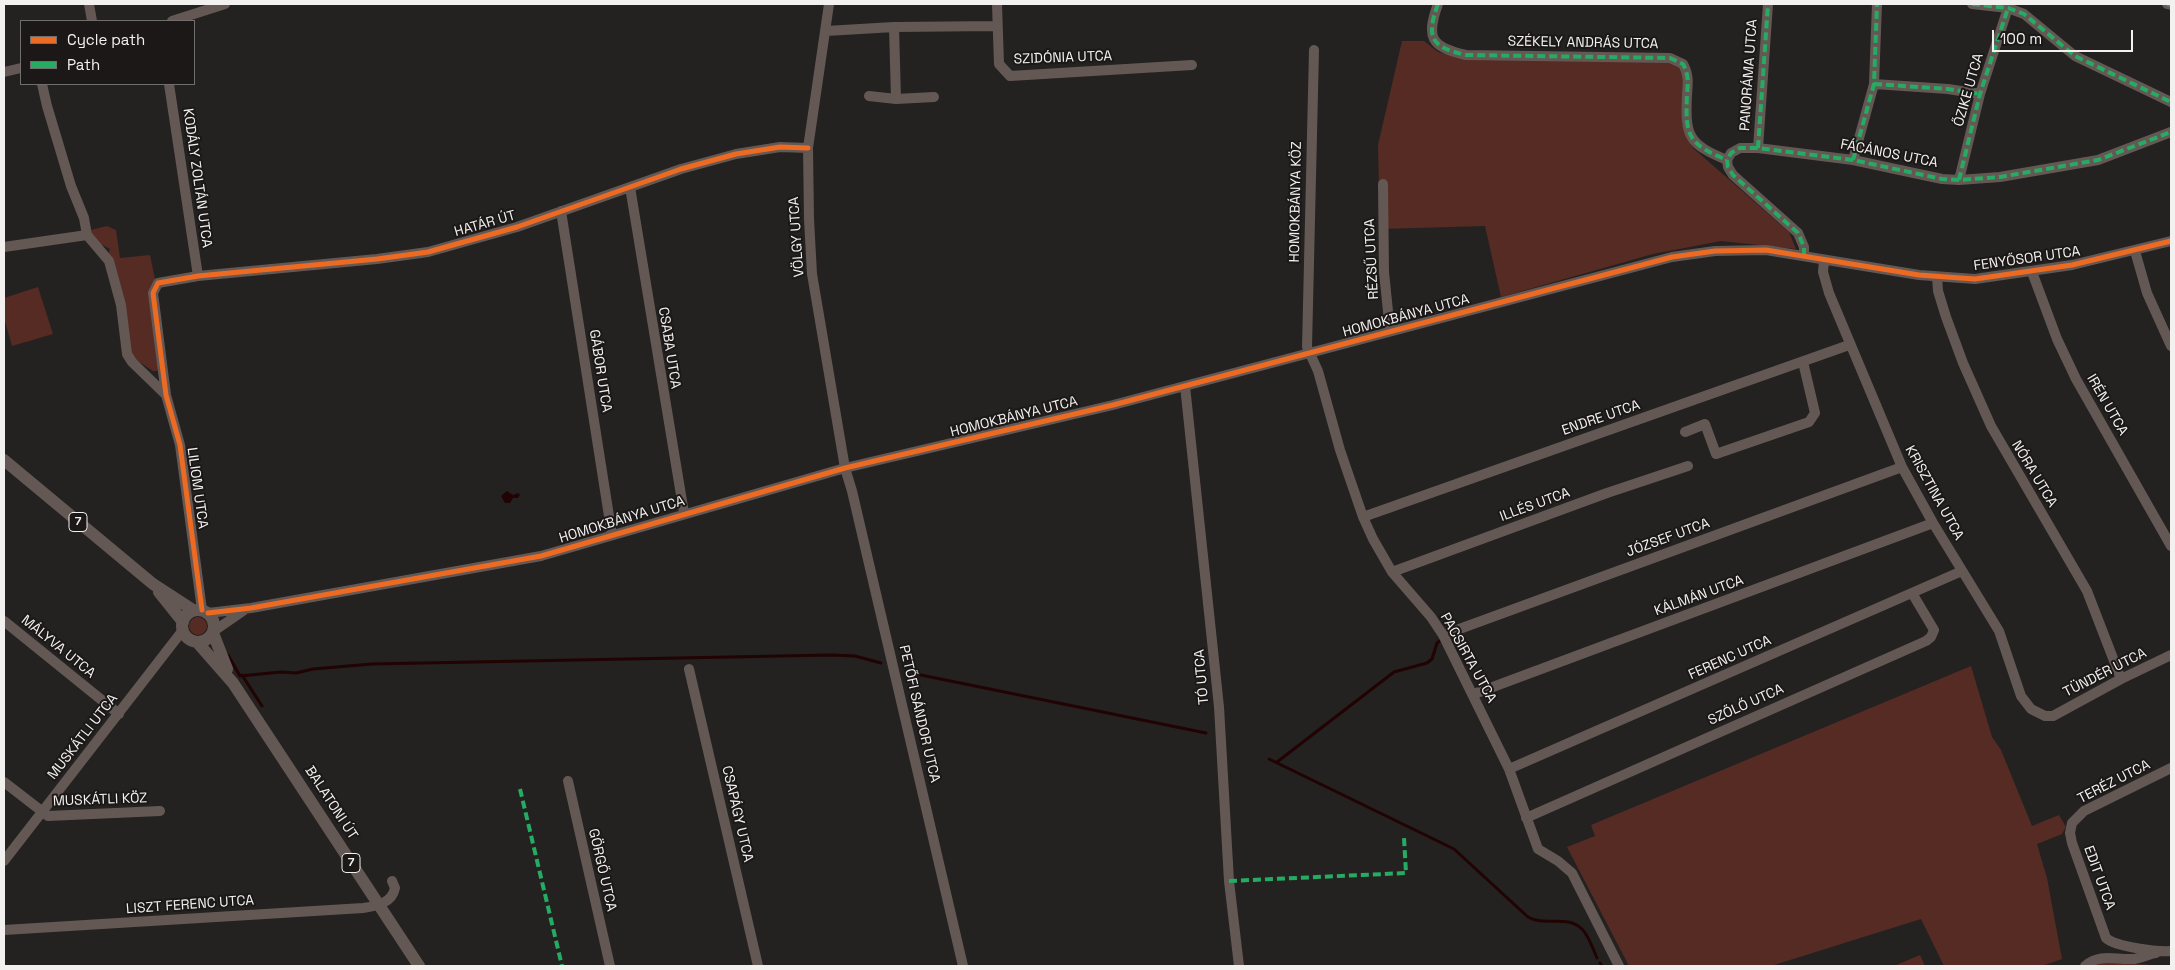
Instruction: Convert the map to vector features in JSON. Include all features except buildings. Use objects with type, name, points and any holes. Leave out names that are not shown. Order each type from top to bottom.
[{"type":"main road","name":"7","points":[[4,460],[153,584],[201,611],[213,620],[213,632]]},
{"type":"main road","name":"7","points":[[153,584],[183,626],[186,636],[197,642]]},
{"type":"main road","points":[[183,626],[186,615],[201,611]]},
{"type":"main road","points":[[197,642],[208,638],[213,632]]},
{"type":"main road","name":"BALATONI ÚT","points":[[213,632],[218,649],[233,683]]},
{"type":"main road","name":"BALATONI ÚT","points":[[197,642],[233,683],[419,966]]},
{"type":"street","points":[[89,4],[92,20]]},
{"type":"street","points":[[174,20],[208,6],[226,4]]},
{"type":"street","name":"VÖLGY UTCA","points":[[829,4],[808,148],[808,219],[812,274],[845,468]]},
{"type":"street","name":"SZIDÓNIA UTCA","points":[[998,4],[998,64],[1010,76],[1192,65]]},
{"type":"street","name":"SZÉKELY ANDRÁS UTCA","points":[[1438,4],[1430,24],[1432,36],[1441,47],[1451,52],[1466,55],[1670,58],[1683,64],[1688,74],[1686,118],[1688,132],[1696,144],[1711,154],[1728,160]]},
{"type":"street","name":"PANORÁMA UTCA","points":[[1758,148],[1768,4]]},
{"type":"street","points":[[1853,160],[1874,84],[1877,4]]},
{"type":"street","points":[[1972,4],[2008,8],[2024,14],[2075,56],[2171,102]]},
{"type":"street","points":[[2167,4],[2171,5]]},
{"type":"street","name":"ŐZIKE UTCA","points":[[1959,180],[1980,94],[2008,8]]},
{"type":"street","points":[[826,31],[894,27],[997,26]]},
{"type":"street","points":[[894,27],[896,99]]},
{"type":"street","name":"HOMOKBÁNYA KÖZ","points":[[1310,353],[1306,347],[1314,50]]},
{"type":"street","points":[[4,72],[20,68]]},
{"type":"street","points":[[1874,84],[1980,94]]},
{"type":"street","name":"LILIOM UTCA","points":[[42,85],[71,186],[84,218],[87,235],[109,261],[120,306],[127,354],[132,362],[166,395]]},
{"type":"street","name":"KODÁLY ZOLTÁN UTCA","points":[[169,85],[198,276]]},
{"type":"street","points":[[870,96],[896,99],[934,97]]},
{"type":"street","name":"FÁCÁNOS UTCA","points":[[1728,160],[1731,153],[1740,148],[1758,148],[1853,160],[1959,180],[2000,177],[2098,160],[2171,132]]},
{"type":"street","name":"HATÁR ÚT","points":[[158,283],[198,276],[419,254],[517,227],[681,169],[736,154],[780,147],[808,148]]},
{"type":"street","points":[[1728,160],[1728,167],[1733,175],[1798,233],[1804,246],[1804,256]]},
{"type":"street","name":"RÉZSŰ UTCA","points":[[1383,184],[1384,272],[1390,331]]},
{"type":"street","name":"CSABA UTCA","points":[[630,187],[684,513]]},
{"type":"street","name":"GÁBOR UTCA","points":[[561,211],[612,535]]},
{"type":"street","points":[[4,246],[87,235]]},
{"type":"street","name":"FENYŐSOR UTCA","points":[[1824,260],[1937,277],[1975,279],[2032,272],[2135,251],[2171,241]]},
{"type":"street","name":"HOMOKBÁNYA UTCA","points":[[201,611],[251,608],[515,561],[845,468],[1006,432],[1672,257],[1741,250],[1766,250],[1824,260]]},
{"type":"street","points":[[2135,251],[2147,293],[2171,346]]},
{"type":"street","name":"KRISZTINA UTCA","points":[[1824,260],[1823,272],[1829,293],[1849,345],[1902,467],[1933,523],[1999,631],[2026,704],[2037,714],[2053,716]]},
{"type":"street","name":"IRÉN UTCA","points":[[2032,272],[2076,379],[2171,546]]},
{"type":"street","name":"NÓRA UTCA","points":[[1937,277],[1938,291],[1946,317],[1982,408],[2003,450],[2087,591],[2122,678]]},
{"type":"street","name":"LILIOM UTCA","points":[[158,283],[153,293],[166,395],[180,445],[189,504],[201,611]]},
{"type":"street","name":"ENDRE UTCA","points":[[1363,517],[1849,345]]},
{"type":"street","name":"PACSIRTA UTCA","points":[[1310,353],[1318,372],[1340,450],[1363,517],[1392,572],[1431,617],[1443,635],[1474,694],[1509,769],[1540,852],[1565,866],[1577,881],[1619,966]]},
{"type":"street","points":[[1685,432],[1705,424],[1716,454],[1809,422],[1815,412],[1803,362]]},
{"type":"street","name":"TÓ UTCA","points":[[1185,386],[1219,707],[1229,881],[1239,966]]},
{"type":"street","name":"ILLÉS UTCA","points":[[1392,572],[1607,493],[1688,466]]},
{"type":"street","name":"JÓZSEF UTCA","points":[[1443,635],[1902,467]]},
{"type":"street","name":"PETŐFI SÁNDOR UTCA","points":[[845,468],[852,491],[963,966]]},
{"type":"street","name":"KÁLMÁN UTCA","points":[[1474,694],[1933,523]]},
{"type":"street","name":"FERENC UTCA","points":[[1509,769],[1962,571]]},
{"type":"street","name":"SZŐLŐ UTCA","points":[[1526,818],[1926,640],[1931,637],[1934,630],[1912,593]]},
{"type":"street","name":"HOMOKBÁNYA UTCA","points":[[213,632],[231,618],[251,608]]},
{"type":"street","name":"MÁLYVA UTCA","points":[[4,621],[119,714]]},
{"type":"street","name":"MUSKÁTLI UTCA","points":[[4,861],[119,714],[183,626]]},
{"type":"street","name":"TÜNDÉR UTCA","points":[[2053,716],[2122,678],[2171,655]]},
{"type":"street","name":"CSAPÁGY UTCA","points":[[689,669],[758,966]]},
{"type":"street","name":"TERÉZ UTCA","points":[[2072,823],[2084,811],[2171,768]]},
{"type":"street","name":"GÖRGŐ UTCA","points":[[568,781],[610,966]]},
{"type":"street","points":[[4,782],[42,813]]},
{"type":"street","name":"MUSKÁTLI KÖZ","points":[[42,813],[54,817],[160,811]]},
{"type":"street","name":"EDIT UTCA","points":[[2072,823],[2070,833],[2072,843],[2106,938],[2110,941],[2160,952]]},
{"type":"street","points":[[379,905],[390,899],[394,893],[395,888],[392,881]]},
{"type":"street","name":"LISZT FERENC UTCA","points":[[4,930],[363,908],[379,905]]},
{"type":"street","points":[[2085,966],[2095,959],[2102,957],[2135,959],[2171,951]]},
{"type":"shaded area","points":[[1402,41],[1424,41],[1438,52],[1464,59],[1671,59],[1679,67],[1684,77],[1682,123],[1693,148],[1789,232],[1796,249],[1721,241],[1653,254],[1501,297],[1485,226],[1380,229],[1378,145]]},
{"type":"shaded area","points":[[107,226],[116,230],[120,258],[150,255],[155,279],[160,366],[157,371],[153,371],[127,354],[108,255],[110,249],[91,239],[91,230]]},
{"type":"shaded area","points":[[38,287],[53,334],[12,346],[4,318],[4,298]]},
{"type":"shaded area","points":[[507,491],[513,495],[518,493],[520,495],[518,498],[513,498],[510,503],[505,503],[501,496]]},
{"type":"shaded area","points":[[198,617],[204,620],[207,626],[204,632],[198,635],[192,632],[189,626],[192,620]]},
{"type":"shaded area","points":[[1971,666],[1992,737],[2001,750],[2032,826],[2059,815],[2066,827],[2062,834],[2037,844],[2047,878],[2062,959],[2042,966],[1944,966],[1921,919],[1771,966],[1629,966],[1567,847],[1595,836],[1591,825]]},
{"type":"shaded area","points":[[1920,955],[1925,966],[1894,966]]},
{"type":"shaded area","points":[[2104,962],[2167,966],[2094,966]]},
{"type":"waterway","points":[[1277,762],[1394,672],[1427,663],[1432,659],[1437,643],[1441,640]]},
{"type":"waterway","points":[[228,655],[240,676],[281,672],[296,673],[313,669],[372,664],[831,655],[855,656],[881,663]]},
{"type":"waterway","points":[[916,674],[1206,733]]},
{"type":"waterway","points":[[242,675],[262,706]]},
{"type":"waterway","points":[[1269,759],[1454,849],[1528,917],[1542,921],[1570,922],[1582,929],[1589,939],[1597,958]]},
{"type":"marked path","points":[[1438,4],[1432,25],[1434,39],[1445,48],[1466,55],[1670,58],[1683,64],[1688,79],[1688,129],[1692,137],[1704,149],[1727,160]]},
{"type":"marked path","points":[[1758,148],[1768,4]]},
{"type":"marked path","points":[[1853,160],[1874,84],[1877,4]]},
{"type":"marked path","points":[[1972,4],[2008,8],[2024,14],[2075,56],[2171,102]]},
{"type":"marked path","points":[[2167,4],[2171,5]]},
{"type":"marked path","points":[[1959,180],[1980,94],[2008,8]]},
{"type":"marked path","points":[[1874,84],[1948,89],[1980,94]]},
{"type":"marked path","points":[[1804,256],[1804,247],[1798,233],[1733,175],[1728,167],[1727,160],[1731,153],[1740,148],[1758,148],[1853,160],[1942,179],[1959,180],[2000,177],[2098,160],[2171,132]]},
{"type":"marked path","points":[[520,789],[562,966]]},
{"type":"marked path","points":[[1229,881],[1406,873],[1404,838]]},
{"type":"cycle path","points":[[202,610],[180,445],[166,395],[153,293],[158,283],[198,276],[377,259],[428,252],[517,227],[681,169],[736,154],[780,147],[808,148]]},
{"type":"cycle path","points":[[208,613],[251,608],[541,556],[845,468],[1113,405],[1672,257],[1715,251],[1766,250],[1919,275],[1975,279],[2072,265],[2171,241]]}]
